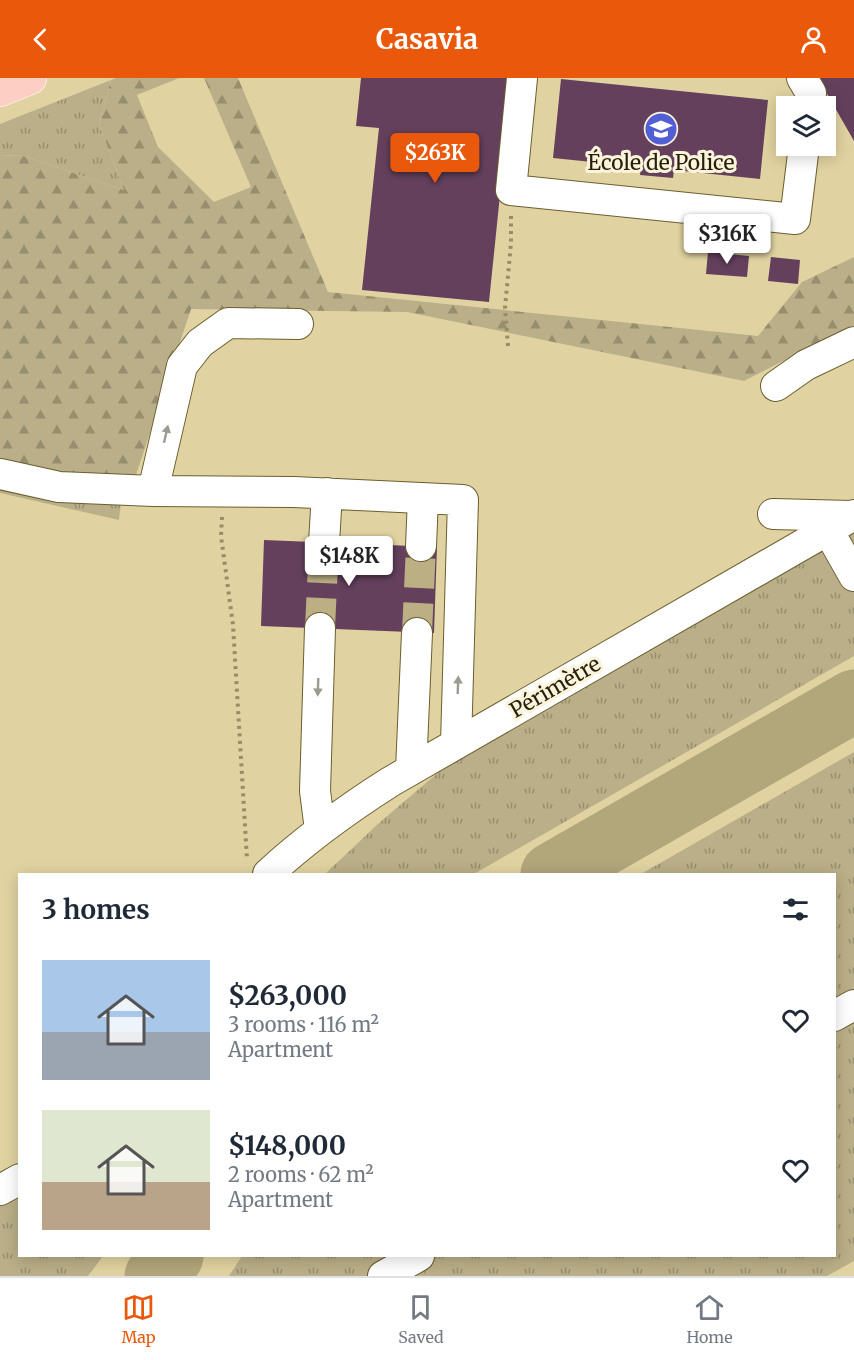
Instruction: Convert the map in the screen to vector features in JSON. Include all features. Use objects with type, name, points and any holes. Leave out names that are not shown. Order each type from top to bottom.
[{"type":"main road","points":[[0,90],[30,78]]},
{"type":"lane","points":[[522,78],[511,190],[795,219],[803,156]]},
{"type":"lane","points":[[802,78],[811,96]]},
{"type":"lane","points":[[153,490],[182,366],[200,343],[228,323],[298,324]]},
{"type":"lane","points":[[776,386],[806,365],[854,342]]},
{"type":"lane","points":[[0,474],[59,487],[327,493],[463,500],[456,744]]},
{"type":"lane","points":[[324,543],[327,493]]},
{"type":"lane","points":[[421,546],[423,498]]},
{"type":"lane","points":[[773,513],[845,521],[854,576]]},
{"type":"lane","name":"Périmètre","points":[[258,869],[295,849],[340,814],[411,770],[845,521]]},
{"type":"lane","points":[[320,628],[315,791],[320,830]]},
{"type":"lane","points":[[411,770],[417,633]]},
{"type":"lane","points":[[836,1015],[854,1005]]},
{"type":"lane","points":[[0,1190],[18,1180]]},
{"type":"lane","points":[[383,1276],[417,1257]]},
{"type":"path","points":[[508,346],[504,308],[511,232]]},
{"type":"path","points":[[224,490],[221,536],[233,625],[258,869]]},
{"type":"green space","points":[[116,78],[179,78],[137,95],[158,147],[214,202],[251,187],[204,78],[238,78],[328,292],[758,336],[802,282],[854,257],[854,325],[744,381],[407,312],[191,309],[136,475],[69,476],[0,462],[0,156],[20,155],[124,190],[99,124],[111,80]]},
{"type":"green space","points":[[111,80],[99,124],[124,190],[20,155],[0,156],[0,124]]},
{"type":"green space","points":[[0,485],[121,502],[119,520],[0,493]]},
{"type":"green space","points":[[854,527],[854,656],[476,873],[326,873],[379,823],[461,753]]},
{"type":"green space","points":[[854,752],[854,1261],[827,1276],[229,1276],[241,1257],[836,1257],[836,873],[643,873]]},
{"type":"green space","points":[[18,1198],[18,1257],[102,1257],[88,1276],[0,1276],[0,1204]]},
{"type":"building","points":[[361,78],[512,78],[489,302],[362,290],[379,128],[356,126]]},
{"type":"building","points":[[818,78],[854,78],[854,141],[836,110],[836,96],[828,96]]},
{"type":"building","name":"École de Police","points":[[561,79],[768,100],[760,179],[674,170],[673,178],[640,175],[641,167],[553,158]]},
{"type":"building","points":[[708,252],[749,256],[747,277],[706,274]]},
{"type":"building","points":[[771,257],[800,260],[798,284],[768,281]]},
{"type":"building","points":[[264,540],[437,547],[434,633],[261,626]]},
{"type":"taxiway","points":[[554,873],[854,701]]},
{"type":"taxiway","points":[[156,1276],[171,1257]]},
{"type":"tunnel","points":[[320,628],[324,543]]},
{"type":"tunnel","points":[[417,633],[421,546]]},
{"type":"place","name":"École de Police","points":[[661,129]]}]
